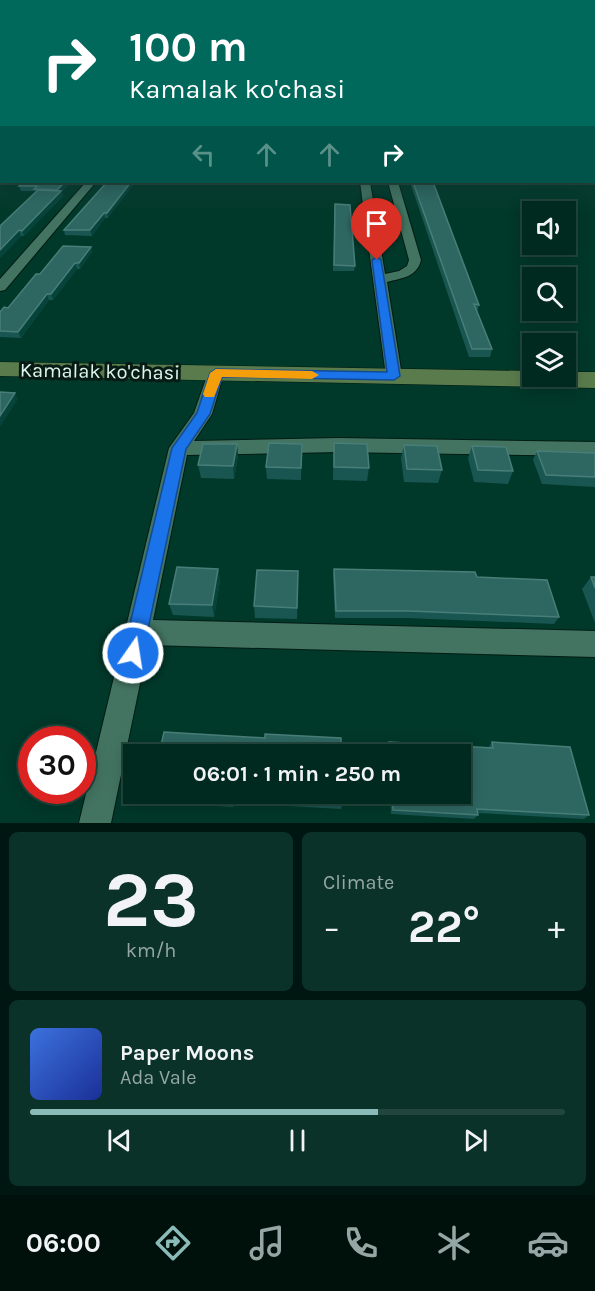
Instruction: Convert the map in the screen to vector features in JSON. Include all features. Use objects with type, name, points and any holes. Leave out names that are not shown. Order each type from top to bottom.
[{"type":"main road","name":"Kamalak ko'chasi","points":[[0,369],[595,380]]},
{"type":"street","points":[[0,287],[90,183]]},
{"type":"street","points":[[365,183],[394,376]]},
{"type":"street","points":[[380,279],[403,274],[413,268],[415,260],[393,183]]},
{"type":"street","points":[[95,823],[179,448],[203,414],[216,373]]},
{"type":"street","points":[[179,448],[338,445],[595,449]]},
{"type":"street","points":[[138,632],[595,644]]},
{"type":"building","points":[[23,183],[64,183],[57,190],[34,189],[37,186],[19,186]]},
{"type":"building","points":[[106,183],[130,183],[107,213],[104,213],[90,230],[64,230]]},
{"type":"building","points":[[413,183],[433,183],[479,305],[474,304],[492,349],[472,349]]},
{"type":"building","points":[[38,190],[61,191],[0,250],[0,226]]},
{"type":"building","points":[[335,204],[350,205],[355,266],[334,265]]},
{"type":"building","points":[[63,246],[91,247],[79,263],[75,263],[51,294],[47,294],[18,332],[0,331],[0,312],[4,307],[8,308]]},
{"type":"building","points":[[0,392],[15,393],[0,416]]},
{"type":"building","points":[[269,443],[302,444],[301,468],[266,467]]},
{"type":"building","points":[[334,443],[367,444],[369,468],[334,467]]},
{"type":"building","points":[[203,444],[237,444],[233,466],[198,465]]},
{"type":"building","points":[[404,445],[437,446],[442,470],[407,469]]},
{"type":"building","points":[[472,446],[506,447],[513,471],[478,470]]},
{"type":"building","points":[[537,451],[595,453],[595,477],[546,475]]},
{"type":"building","points":[[177,567],[218,569],[212,605],[169,604]]},
{"type":"building","points":[[334,569],[475,572],[477,577],[547,580],[559,617],[409,611],[336,611]]},
{"type":"building","points":[[257,570],[298,571],[297,608],[254,606]]},
{"type":"building","points":[[164,732],[265,738],[265,734],[341,738],[341,744],[161,744]]},
{"type":"building","points":[[389,742],[424,744],[389,744]]},
{"type":"building","points":[[492,742],[570,747],[589,815],[477,809],[478,815],[393,810],[393,804],[471,804],[471,747],[493,748]]},
{"type":"slow traffic","points":[[210,394],[216,373],[312,375]]},
{"type":"route","points":[[133,653],[179,448],[203,414],[216,373],[394,376],[377,260]]}]
